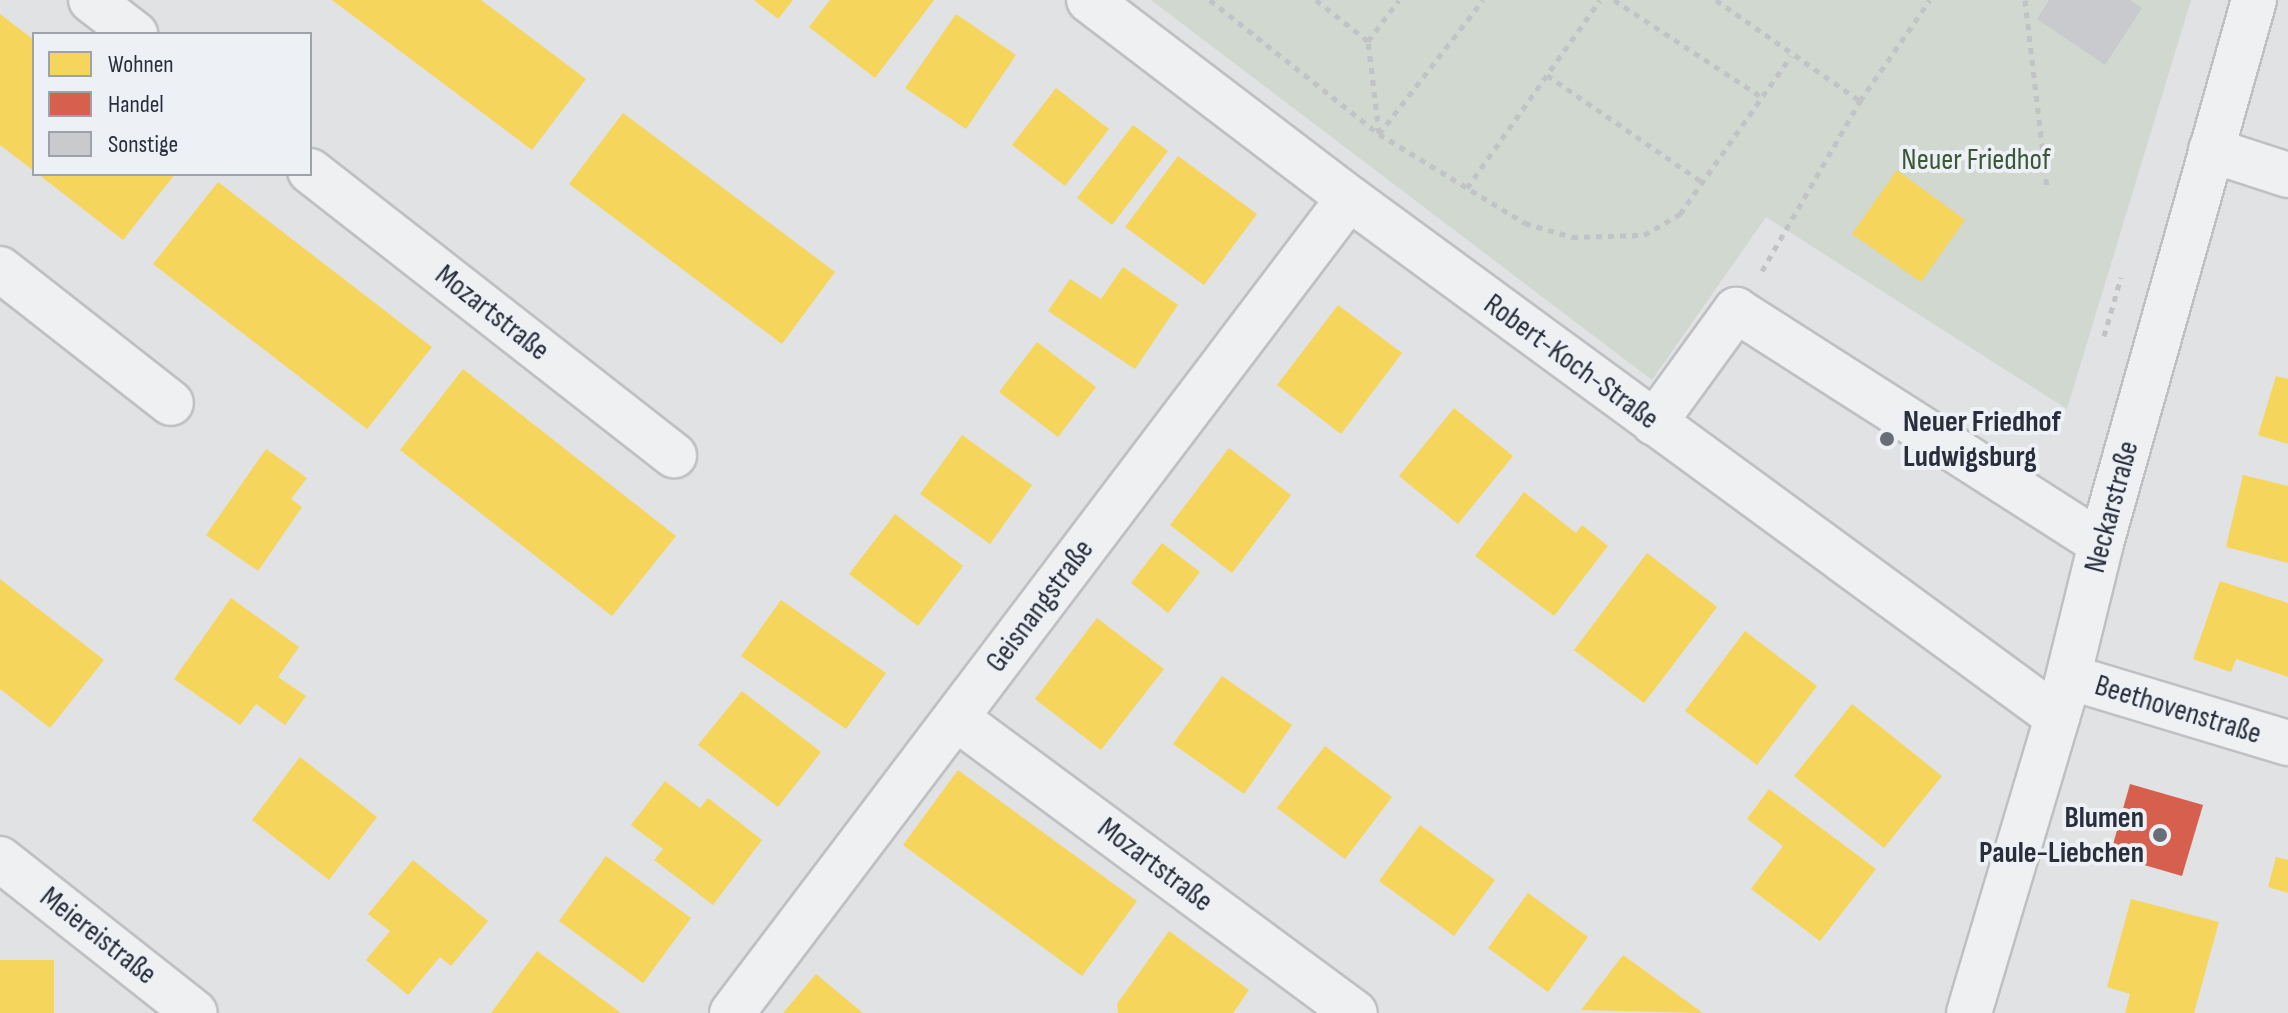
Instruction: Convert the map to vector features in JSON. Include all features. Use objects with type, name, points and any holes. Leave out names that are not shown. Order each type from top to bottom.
[{"type":"street","points":[[91,0],[132,32]]},
{"type":"street","name":"Robert-Koch-Straße","points":[[1089,0],[1349,198],[1654,423],[2063,697]]},
{"type":"street","name":"Neckarstraße","points":[[1969,1013],[2063,697],[2101,543],[2254,0]]},
{"type":"street","points":[[2211,150],[2288,175]]},
{"type":"street","name":"Mozartstraße","points":[[312,173],[674,455]]},
{"type":"street","name":"Geisnangstraße","points":[[732,1013],[1349,198]]},
{"type":"street","points":[[0,269],[171,403]]},
{"type":"street","points":[[1654,423],[1736,310],[2101,543]]},
{"type":"street","name":"Beethovenstraße","points":[[2063,697],[2288,743]]},
{"type":"street","name":"Mozartstraße","points":[[956,718],[1355,1013]]},
{"type":"street","name":"Meiereistraße","points":[[0,859],[195,1013]]},
{"type":"path","points":[[1210,0],[1379,134],[1525,223],[1572,237],[1607,240],[1644,235],[1680,214],[1791,56]]},
{"type":"path","points":[[1316,0],[1368,41]]},
{"type":"path","points":[[1379,134],[1368,41],[1399,0]]},
{"type":"path","points":[[1379,134],[1483,0]]},
{"type":"path","points":[[1467,188],[1600,0]]},
{"type":"path","points":[[1614,0],[1763,98]]},
{"type":"path","points":[[1716,0],[1791,56],[1860,101]]},
{"type":"path","points":[[1736,310],[1788,232],[1860,101],[1930,0]]},
{"type":"path","points":[[2025,0],[2047,187]]},
{"type":"path","points":[[1547,75],[1702,182]]},
{"type":"green space","name":"Neuer Friedhof","points":[[1151,0],[2191,0],[2067,409],[1766,217],[1652,380]]},
{"type":"building: Wohnen","points":[[332,0],[481,0],[586,79],[532,150]]},
{"type":"building: Wohnen","points":[[754,0],[793,0],[778,19]]},
{"type":"building: Wohnen","points":[[830,0],[934,0],[875,78],[809,27]]},
{"type":"building: Wohnen","points":[[0,14],[32,38],[32,169],[0,145]]},
{"type":"building: Wohnen","points":[[956,14],[1016,55],[966,129],[905,88]]},
{"type":"building: Wohnen","points":[[1056,88],[1109,129],[1065,186],[1012,145]]},
{"type":"building: Wohnen","points":[[623,113],[835,272],[782,344],[569,184]]},
{"type":"building: Wohnen","points":[[1133,125],[1168,151],[1112,225],[1077,198]]},
{"type":"building: Wohnen","points":[[1178,156],[1257,214],[1204,285],[1125,227]]},
{"type":"building: Wohnen","points":[[1897,170],[1965,220],[1921,282],[1852,234]]},
{"type":"building: Wohnen","points":[[41,176],[173,176],[123,240]]},
{"type":"building: Wohnen","points":[[218,182],[432,347],[367,429],[153,264]]},
{"type":"building: Wohnen","points":[[1123,267],[1178,305],[1135,369],[1048,311],[1070,279],[1101,299]]},
{"type":"building: Wohnen","points":[[1338,305],[1402,353],[1341,434],[1277,385]]},
{"type":"building: Wohnen","points":[[1037,342],[1096,387],[1058,437],[999,392]]},
{"type":"building: Wohnen","points":[[463,369],[676,536],[612,616],[400,450]]},
{"type":"building: Wohnen","points":[[2276,376],[2288,379],[2288,444],[2258,435]]},
{"type":"building: Wohnen","points":[[1454,408],[1513,456],[1458,524],[1399,476]]},
{"type":"building: Wohnen","points":[[962,435],[1032,485],[990,544],[920,494]]},
{"type":"building: Wohnen","points":[[1229,448],[1291,495],[1232,573],[1170,525]]},
{"type":"building: Wohnen","points":[[266,449],[307,478],[291,499],[302,507],[258,571],[206,535]]},
{"type":"building: Wohnen","points":[[2243,475],[2288,486],[2288,563],[2226,547]]},
{"type":"building: Wohnen","points":[[1524,492],[1576,533],[1582,525],[1608,546],[1554,616],[1475,556]]},
{"type":"building: Wohnen","points":[[895,514],[963,566],[918,626],[849,574]]},
{"type":"building: Wohnen","points":[[1162,543],[1200,572],[1168,613],[1131,583]]},
{"type":"building: Wohnen","points":[[1647,553],[1717,607],[1644,703],[1574,650]]},
{"type":"building: Wohnen","points":[[0,579],[104,660],[50,728],[0,689]]},
{"type":"building: Wohnen","points":[[2220,581],[2288,603],[2288,677],[2236,659],[2231,672],[2193,659]]},
{"type":"building: Wohnen","points":[[231,598],[299,647],[278,677],[306,696],[285,725],[256,704],[240,725],[174,679]]},
{"type":"building: Wohnen","points":[[781,600],[886,673],[846,729],[741,656]]},
{"type":"building: Wohnen","points":[[1097,618],[1164,669],[1101,750],[1035,699]]},
{"type":"building: Wohnen","points":[[1745,631],[1817,686],[1757,765],[1685,711]]},
{"type":"building: Wohnen","points":[[1222,676],[1292,725],[1244,794],[1173,744]]},
{"type":"building: Wohnen","points":[[742,691],[821,752],[778,807],[698,745]]},
{"type":"building: Wohnen","points":[[1852,704],[1942,776],[1884,848],[1794,776]]},
{"type":"building: Wohnen","points":[[1325,746],[1392,797],[1345,859],[1277,808]]},
{"type":"building: Wohnen","points":[[300,757],[377,817],[329,880],[252,820]]},
{"type":"building: Wohnen","points":[[958,770],[1137,901],[1082,976],[903,845]]},
{"type":"building: Wohnen","points":[[665,781],[700,808],[708,798],[762,840],[713,905],[654,860],[663,849],[631,825]]},
{"type":"building: Wohnen","points":[[1769,789],[1876,869],[1820,941],[1751,889],[1783,846],[1747,819]]},
{"type":"building: Wohnen","points":[[1420,825],[1495,880],[1454,936],[1379,881]]},
{"type":"building: Wohnen","points":[[606,856],[691,918],[643,983],[559,921]]},
{"type":"building: Wohnen","points":[[2276,857],[2288,860],[2288,893],[2268,887]]},
{"type":"building: Wohnen","points":[[413,860],[488,921],[451,966],[440,957],[408,995],[366,960],[390,931],[368,914]]},
{"type":"building: Wohnen","points":[[1528,893],[1588,937],[1548,992],[1488,948]]},
{"type":"building: Wohnen","points":[[2131,899],[2219,922],[2194,1013],[2125,1013],[2130,994],[2107,987]]},
{"type":"building: Wohnen","points":[[1169,931],[1249,990],[1233,1013],[1118,1013],[1117,1004]]},
{"type":"building: Wohnen","points":[[537,951],[621,1013],[491,1013]]},
{"type":"building: Wohnen","points":[[1623,955],[1703,1013],[1581,1010]]},
{"type":"building: Wohnen","points":[[0,960],[54,960],[54,1013],[0,1013]]},
{"type":"building: Wohnen","points":[[816,974],[863,1013],[783,1013]]},
{"type":"building: Handel","points":[[2130,784],[2203,805],[2182,876],[2110,855]]},
{"type":"building: Sonstige","points":[[2049,0],[2130,0],[2142,8],[2105,65],[2037,19]]},
{"type":"place","name":"Neuer Friedhof Ludwigsburg","points":[[1887,439]]},
{"type":"place","name":"Blumen Paule-Liebchen","points":[[2160,835]]}]
